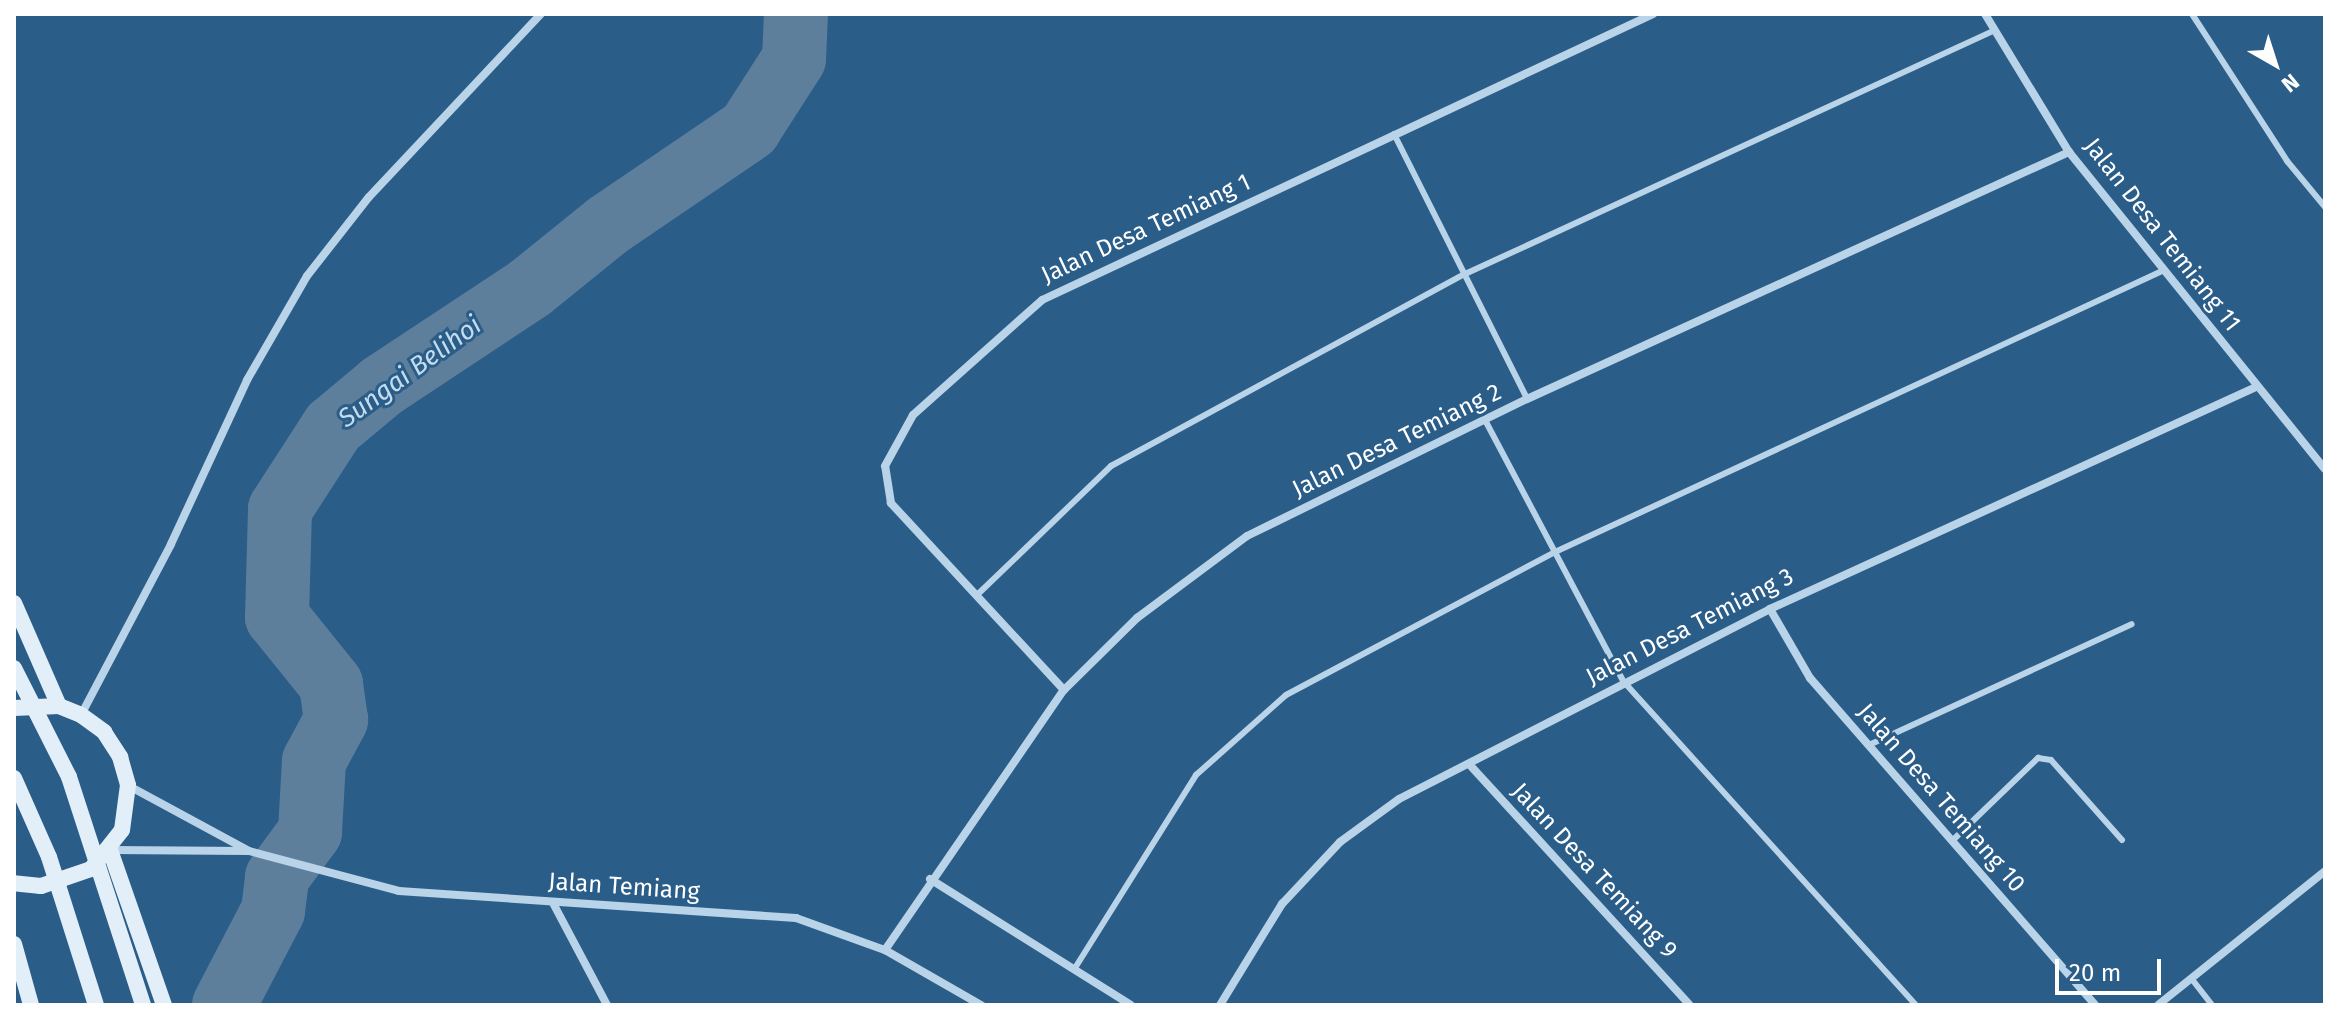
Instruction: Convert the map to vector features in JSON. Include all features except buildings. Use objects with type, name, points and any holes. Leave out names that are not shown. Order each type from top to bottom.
[{"type":"main road","points":[[14,603],[59,706]]},
{"type":"main road","points":[[14,668],[69,777],[143,1005]]},
{"type":"main road","points":[[14,708],[59,706],[81,715],[112,745],[128,785],[122,830],[110,850],[91,869],[67,880],[41,886],[14,883]]},
{"type":"main road","points":[[14,778],[49,857],[96,1005]]},
{"type":"main road","points":[[110,850],[164,1004]]},
{"type":"main road","points":[[14,944],[31,1005]]},
{"type":"street","points":[[81,715],[171,544],[247,380],[307,276],[369,197],[541,14]]},
{"type":"street","name":"Jalan Desa Temiang 1","points":[[1064,690],[891,503],[885,466],[913,415],[1042,300],[1653,14]]},
{"type":"street","name":"Jalan Desa Temiang 11","points":[[1985,14],[2069,152],[2162,271],[2325,469]]},
{"type":"street","name":"Jalan Desa Temiang 2","points":[[885,950],[930,879],[1064,690],[1137,618],[1247,536],[1527,399],[2069,152]]},
{"type":"street","name":"Jalan Desa Temiang 3","points":[[1220,1005],[1282,904],[1340,842],[1399,799],[1770,609],[2256,387]]},
{"type":"street","name":"Jalan Desa Temiang 10","points":[[1770,609],[1810,678],[2095,1005]]},
{"type":"street","name":"Jalan Desa Temiang 9","points":[[1469,764],[1690,1005]]},
{"type":"street","name":"Jalan Temiang","points":[[128,785],[249,851],[399,891],[796,918],[885,950],[981,1005]]},
{"type":"street","name":"Jalan Temiang","points":[[110,850],[249,851]]},
{"type":"street","points":[[2158,1005],[2325,871]]},
{"type":"street","points":[[930,879],[1131,1005]]},
{"type":"street","points":[[553,903],[607,1005]]},
{"type":"lane","points":[[2192,14],[2287,161],[2325,207]]},
{"type":"lane","points":[[977,595],[1111,466],[1465,274],[1993,31]]},
{"type":"lane","points":[[1394,134],[1527,399]]},
{"type":"lane","points":[[1075,968],[1196,775],[1286,695],[1555,552],[2162,271]]},
{"type":"lane","points":[[1485,420],[1624,682],[1916,1005]]},
{"type":"lane","points":[[1869,745],[2132,624]]},
{"type":"lane","points":[[1952,841],[2038,758],[2051,760],[2122,840]]},
{"type":"lane","points":[[2191,978],[2212,1005]]},
{"type":"waterway","name":"Sungai Belihoi","points":[[224,1005],[273,911],[277,877],[310,832],[314,761],[336,720],[331,684],[277,617],[280,509],[333,427],[382,386],[530,288],[608,225],[749,129],[794,59],[796,14]]}]
